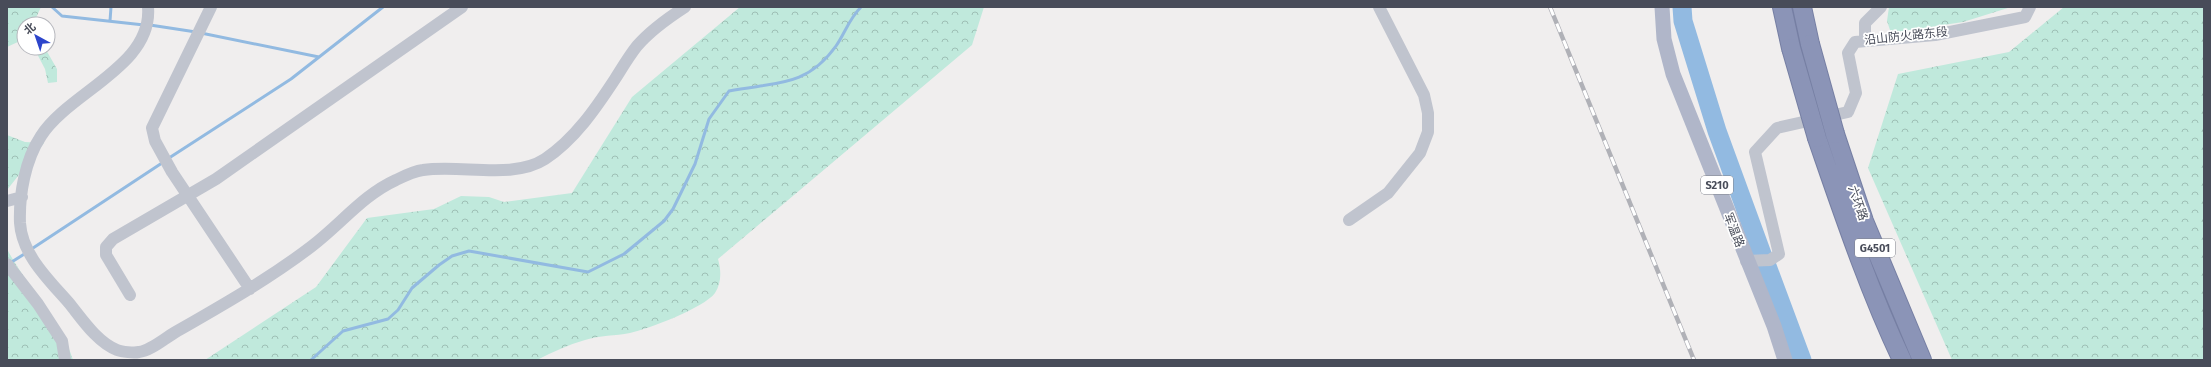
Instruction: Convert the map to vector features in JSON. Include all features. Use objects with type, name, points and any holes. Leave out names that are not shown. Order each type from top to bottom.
[{"type":"highway","name":"六环路","points":[[1782,7],[1791,48],[1817,138],[1849,230],[1883,318],[1902,360]]},
{"type":"highway","name":"六环路","points":[[1802,7],[1810,44],[1835,134],[1864,221],[1922,360]]},
{"type":"main road","name":"军温路","points":[[1662,7],[1664,39],[1673,74],[1746,260],[1774,326],[1785,360]]},
{"type":"street","points":[[148,7],[147,25],[143,39],[132,55],[70,107],[42,134],[32,151],[22,184],[20,220],[21,238],[33,260],[104,342],[119,350],[140,352],[250,289],[312,246],[372,193],[394,181],[420,170],[453,168],[495,170],[524,168],[542,161],[560,148],[581,126],[606,93],[636,47],[657,27],[685,7]]},
{"type":"street","points":[[211,7],[152,128],[160,150],[172,172],[250,289]]},
{"type":"street","points":[[130,295],[106,255],[106,247],[113,239],[216,179],[462,7]]},
{"type":"street","points":[[1349,220],[1388,193],[1420,153],[1428,132],[1428,113],[1424,95],[1379,7]]},
{"type":"street","points":[[1864,41],[1865,23],[1881,7]]},
{"type":"street","name":"沿山防火路东段","points":[[1746,260],[1770,260],[1779,254],[1754,152],[1777,128],[1848,112],[1856,93],[1848,53],[1855,42],[1935,35],[2025,17],[2030,7]]},
{"type":"street","points":[[7,201],[22,197]]},
{"type":"street","points":[[10,269],[38,304],[62,341],[65,360]]},
{"type":"green space","points":[[7,7],[41,7],[37,16],[16,16],[16,43],[7,47]]},
{"type":"green space","points":[[740,7],[984,7],[972,45],[718,259],[720,276],[719,285],[715,293],[700,305],[675,317],[630,333],[596,337],[572,344],[537,360],[205,360],[316,287],[367,218],[434,209],[461,196],[489,197],[504,202],[572,193],[632,97]]},
{"type":"green space","points":[[1889,7],[2011,7],[1963,22],[1891,33],[1887,21]]},
{"type":"green space","points":[[2064,7],[2204,7],[2204,360],[1952,360],[1868,168],[1898,74],[2009,52]]},
{"type":"green space","points":[[38,56],[50,56],[57,69],[57,82],[48,83],[45,69]]},
{"type":"green space","points":[[7,135],[25,142],[44,143],[7,190]]},
{"type":"green space","points":[[7,249],[24,277],[52,317],[68,345],[73,360],[7,360]]},
{"type":"waterway","points":[[52,7],[62,16],[144,25]]},
{"type":"waterway","points":[[110,21],[111,7]]},
{"type":"waterway","points":[[169,158],[291,79],[383,7]]},
{"type":"waterway","points":[[311,360],[343,331],[388,319],[398,310],[412,288],[452,256],[469,251],[588,272],[624,254],[664,221],[673,209],[695,164],[709,119],[729,91],[788,81],[813,69],[825,60],[836,46],[853,16],[861,7]]},
{"type":"waterway","points":[[1682,7],[1683,21],[1717,131],[1762,254]]},
{"type":"waterway","points":[[150,25],[196,32]]},
{"type":"waterway","points":[[201,33],[319,57]]},
{"type":"waterway","points":[[30,250],[162,163]]},
{"type":"waterway","points":[[10,263],[26,253]]},
{"type":"waterway","points":[[1767,266],[1802,360]]},
{"type":"railway","points":[[1550,7],[1694,360]]}]
